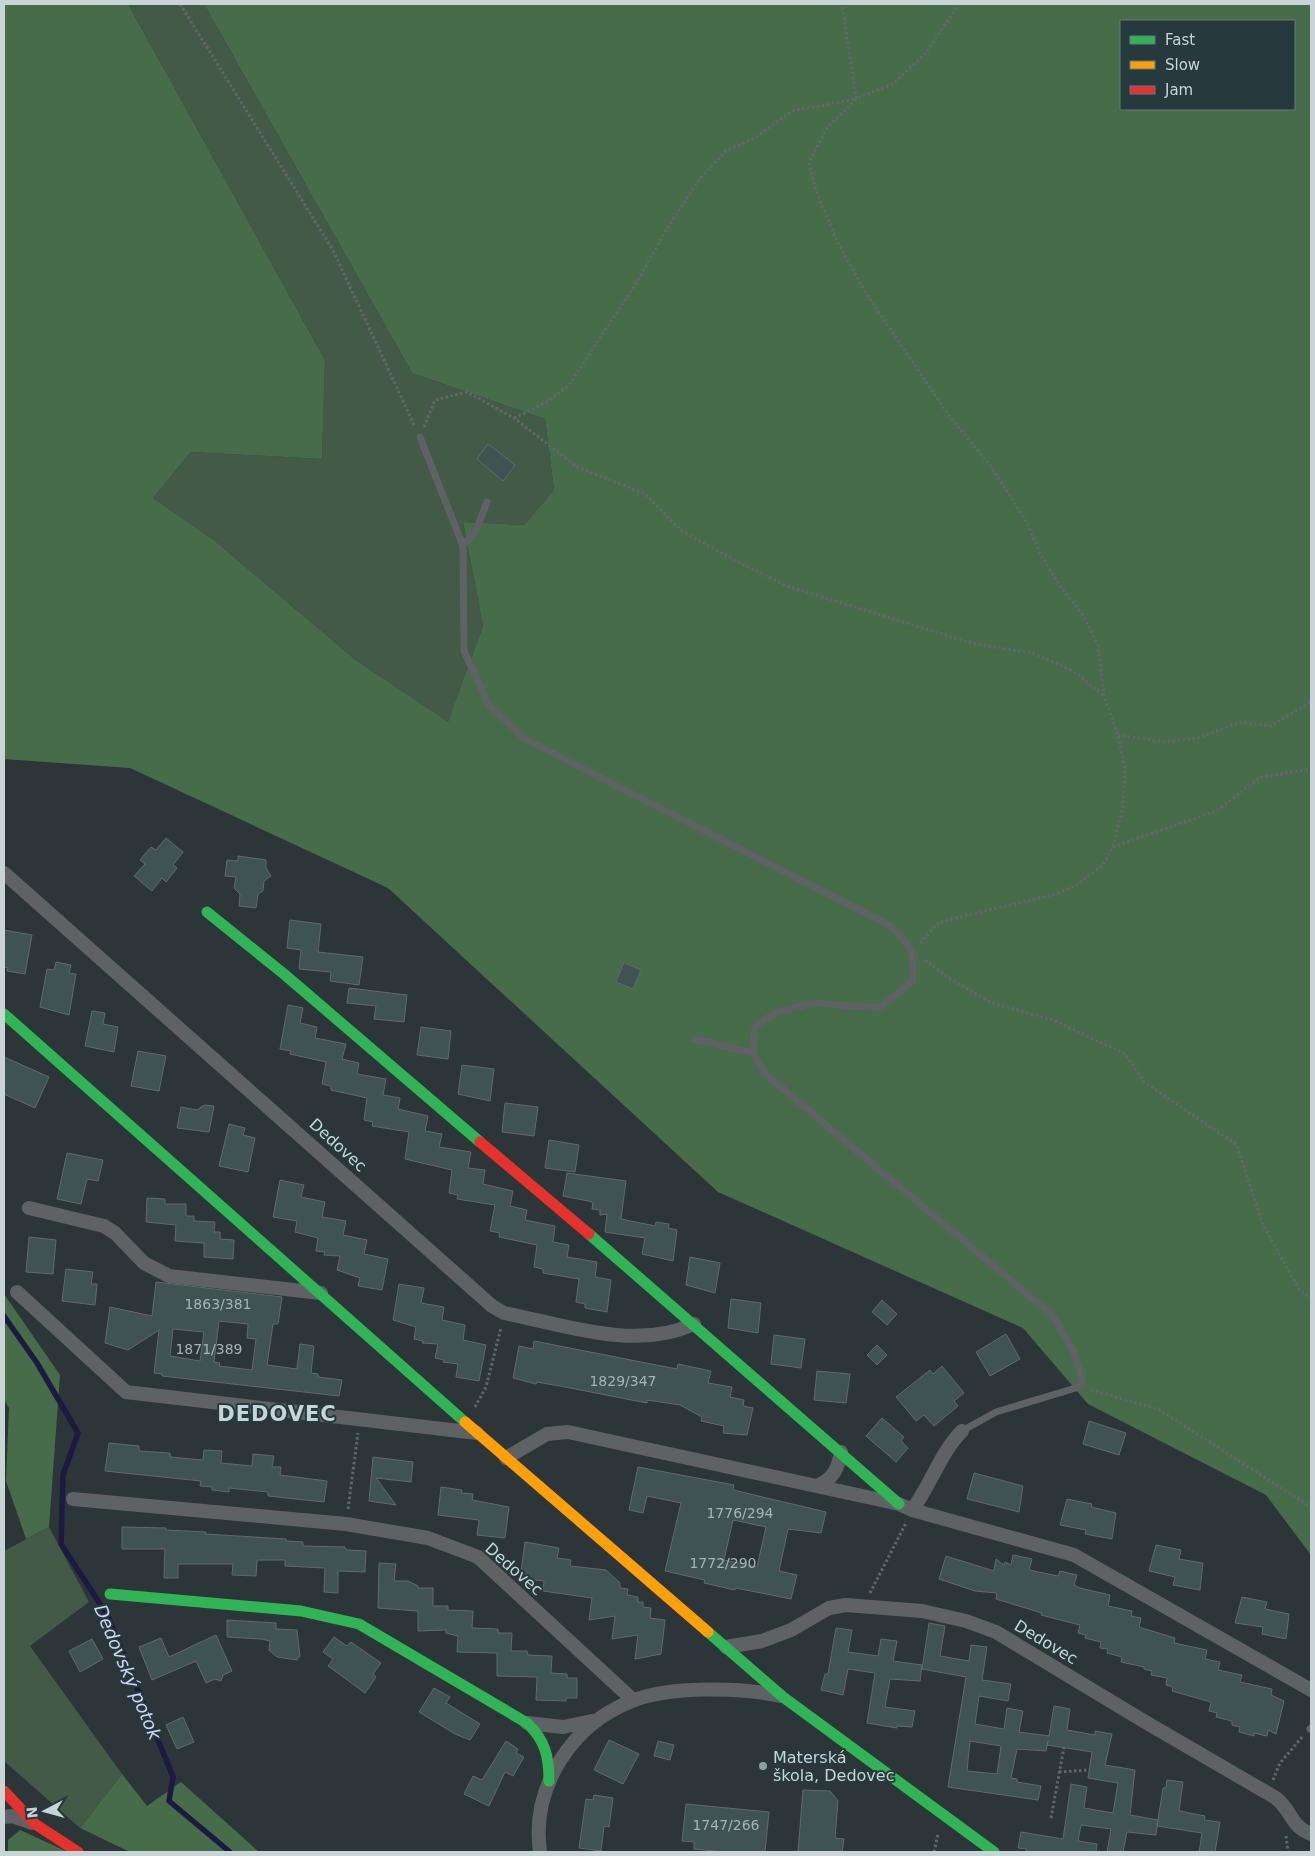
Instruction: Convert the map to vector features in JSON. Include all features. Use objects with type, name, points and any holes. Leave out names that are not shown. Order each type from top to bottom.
[{"type":"street","name":"Dedovec","points":[[4,873],[492,1306],[504,1313],[639,1338],[678,1332],[694,1324]]},
{"type":"street","points":[[207,912],[284,974],[694,1324],[899,1504]]},
{"type":"street","points":[[4,1014],[322,1293],[617,1556],[783,1697],[994,1852]]},
{"type":"street","points":[[29,1208],[104,1226],[115,1233],[144,1263],[156,1271],[169,1276],[322,1293]]},
{"type":"street","points":[[17,1292],[126,1392],[478,1433]]},
{"type":"street","points":[[506,1458],[547,1434],[568,1432],[899,1504],[912,1510],[1074,1555],[1311,1690]]},
{"type":"street","points":[[912,1510],[929,1485],[945,1452],[962,1432]]},
{"type":"street","points":[[819,1486],[835,1474],[841,1452]]},
{"type":"street","name":"Dedovec","points":[[73,1499],[346,1524],[428,1538],[478,1557],[633,1700]]},
{"type":"street","points":[[110,1594],[301,1611],[359,1624],[527,1724],[539,1734],[546,1745],[549,1781]]},
{"type":"street","name":"Dedovec","points":[[726,1647],[762,1641],[791,1630],[829,1608],[846,1604],[931,1613],[966,1621],[996,1632],[1282,1803],[1300,1830],[1311,1834]]},
{"type":"street","points":[[540,1852],[542,1800],[549,1781],[565,1752],[580,1733],[600,1718],[633,1700],[662,1695],[721,1689],[748,1690],[783,1697]]},
{"type":"street","points":[[527,1724],[563,1727],[600,1718]]},
{"type":"street","points":[[4,1791],[35,1824],[78,1852]]},
{"type":"street","points":[[4,1817],[12,1816],[35,1824]]},
{"type":"lane","points":[[420,437],[463,546],[464,651],[489,705],[525,739],[894,927],[912,951],[913,981],[879,1008],[813,1003],[777,1012],[755,1026],[753,1054],[764,1073],[1052,1314],[1074,1350],[1081,1368],[1082,1384],[1079,1387],[996,1412],[962,1432]]},
{"type":"lane","points":[[463,546],[476,530],[487,502]]},
{"type":"lane","points":[[694,1039],[753,1054]]},
{"type":"path","points":[[180,4],[333,250],[420,437]]},
{"type":"path","points":[[842,4],[856,99]]},
{"type":"path","points":[[514,418],[547,402],[569,385],[637,282],[665,232],[700,178],[726,151],[755,138],[792,111],[856,99],[893,84],[925,54],[959,4]]},
{"type":"path","points":[[856,99],[828,128],[809,162],[816,191],[837,241],[867,295],[952,420],[990,465],[1025,518],[1042,555],[1060,586],[1083,615],[1098,645],[1104,696],[1118,735],[1125,768],[1123,807],[1113,847],[1102,865],[1075,886],[1052,895],[939,922],[912,951],[947,977],[992,1003],[1053,1020],[1125,1054],[1144,1082],[1237,1145],[1263,1225],[1300,1289],[1311,1299]]},
{"type":"path","points":[[420,437],[435,400],[467,392],[514,418],[577,466],[645,494],[682,531],[732,559],[787,586],[971,643],[1032,653],[1073,671],[1104,696]]},
{"type":"path","points":[[1118,735],[1166,742],[1198,738],[1240,722],[1270,726],[1311,702]]},
{"type":"path","points":[[1113,847],[1216,811],[1261,777],[1311,769]]},
{"type":"path","points":[[466,1422],[486,1387],[504,1313]]},
{"type":"path","points":[[1079,1387],[1112,1394],[1158,1409],[1311,1507]]},
{"type":"path","points":[[346,1524],[360,1418]]},
{"type":"path","points":[[864,1605],[912,1510]]},
{"type":"path","points":[[1269,1795],[1280,1763],[1311,1728]]},
{"type":"path","points":[[1051,1818],[1064,1747]]},
{"type":"path","points":[[1059,1772],[1089,1770]]},
{"type":"path","points":[[1285,1833],[1288,1852]]},
{"type":"green space","points":[[4,4],[128,4],[325,360],[322,459],[191,452],[153,498],[215,541],[357,661],[448,722],[483,626],[463,522],[524,525],[554,490],[545,419],[412,373],[204,4],[1311,4],[1311,1555],[1266,1495],[1088,1404],[1023,1328],[718,1192],[388,888],[130,768],[4,759]]},
{"type":"green space","points":[[128,4],[204,4],[412,373],[545,419],[554,490],[524,525],[463,522],[483,626],[448,723],[357,661],[215,541],[153,498],[191,452],[322,459],[325,360]]},
{"type":"green space","points":[[4,1294],[60,1375],[49,1527],[26,1539],[6,1481],[9,1408],[4,1400]]},
{"type":"green space","points":[[49,1527],[89,1602],[30,1646],[122,1774],[80,1828],[4,1761],[4,1551]]},
{"type":"green space","points":[[122,1774],[147,1806],[181,1782],[259,1852],[130,1852],[80,1828]]},
{"type":"green space","points":[[20,1830],[68,1852],[8,1852],[8,1840]]},
{"type":"building","points":[[488,444],[515,465],[503,481],[477,459]]},
{"type":"building","points":[[166,838],[183,852],[173,865],[177,868],[166,882],[162,878],[152,891],[134,876],[145,864],[140,860],[151,847],[156,850]]},
{"type":"building","points":[[238,856],[266,860],[266,868],[271,876],[264,881],[263,891],[258,894],[256,908],[239,906],[240,894],[234,888],[236,877],[225,876],[227,860],[238,861]]},
{"type":"building","points":[[290,920],[321,924],[318,952],[363,957],[359,985],[330,981],[331,972],[299,969],[301,950],[287,948]]},
{"type":"building","points":[[4,930],[32,935],[25,974],[7,971],[8,968],[4,967]]},
{"type":"building","points":[[56,962],[71,965],[69,973],[76,974],[69,1015],[40,1007],[47,969],[54,970]]},
{"type":"building","points":[[624,963],[641,970],[633,989],[616,982]]},
{"type":"building","points":[[349,988],[407,995],[404,1022],[374,1019],[376,1006],[347,1003]]},
{"type":"building","points":[[288,1005],[303,1008],[300,1023],[317,1027],[315,1038],[346,1044],[342,1059],[359,1063],[357,1074],[386,1079],[383,1095],[400,1098],[398,1109],[428,1116],[425,1131],[442,1134],[439,1147],[471,1152],[468,1168],[485,1170],[483,1184],[513,1191],[510,1206],[527,1210],[525,1220],[555,1226],[553,1242],[569,1245],[567,1257],[597,1262],[595,1277],[611,1280],[607,1312],[585,1308],[585,1304],[576,1302],[579,1279],[543,1273],[543,1269],[534,1267],[537,1245],[499,1237],[500,1233],[490,1231],[495,1205],[457,1199],[458,1195],[449,1193],[452,1170],[405,1159],[409,1132],[372,1126],[373,1122],[364,1120],[367,1098],[331,1090],[331,1086],[322,1084],[326,1062],[290,1054],[291,1051],[280,1049]]},
{"type":"building","points":[[92,1011],[105,1013],[103,1024],[118,1027],[114,1052],[85,1046]]},
{"type":"building","points":[[421,1027],[451,1031],[448,1059],[417,1055]]},
{"type":"building","points":[[138,1051],[166,1056],[159,1091],[131,1086]]},
{"type":"building","points":[[4,1057],[49,1077],[35,1108],[4,1094]]},
{"type":"building","points":[[462,1065],[494,1069],[490,1101],[458,1094]]},
{"type":"building","points":[[505,1103],[538,1107],[534,1136],[502,1132]]},
{"type":"building","points":[[204,1105],[214,1106],[209,1132],[177,1128],[181,1107],[197,1110]]},
{"type":"building","points":[[229,1124],[245,1128],[243,1135],[255,1138],[248,1172],[219,1166]]},
{"type":"building","points":[[549,1140],[579,1145],[575,1172],[545,1168]]},
{"type":"building","points":[[67,1153],[103,1160],[98,1181],[87,1179],[81,1204],[57,1199]]},
{"type":"building","points":[[567,1173],[626,1181],[621,1219],[655,1226],[656,1222],[669,1224],[668,1228],[677,1230],[673,1261],[642,1254],[645,1238],[605,1232],[607,1214],[600,1215],[600,1210],[592,1209],[593,1202],[563,1196]]},
{"type":"building","points":[[280,1180],[304,1185],[301,1197],[325,1202],[322,1217],[346,1221],[343,1235],[367,1240],[364,1254],[388,1259],[382,1290],[358,1286],[360,1278],[337,1270],[340,1256],[324,1255],[325,1252],[316,1251],[318,1238],[295,1232],[297,1221],[273,1217]]},
{"type":"building","points":[[147,1198],[165,1199],[165,1204],[186,1204],[186,1216],[194,1216],[194,1221],[215,1222],[214,1232],[220,1232],[220,1239],[234,1240],[233,1259],[204,1257],[204,1243],[175,1241],[176,1225],[146,1222]]},
{"type":"building","points":[[29,1237],[56,1240],[53,1274],[26,1272]]},
{"type":"building","points":[[690,1257],[720,1263],[715,1293],[686,1285]]},
{"type":"building","points":[[66,1269],[93,1272],[91,1284],[97,1284],[95,1305],[62,1301]]},
{"type":"building","points":[[156,1282],[282,1297],[278,1324],[273,1324],[267,1365],[297,1369],[300,1344],[314,1346],[311,1373],[318,1374],[318,1377],[342,1380],[339,1396],[162,1376],[162,1374],[154,1373],[159,1330],[128,1350],[105,1343],[110,1307],[152,1316]],"holes":[[[219,1321],[248,1324],[247,1338],[256,1339],[252,1370],[219,1366],[220,1363],[214,1362]],[[173,1329],[204,1332],[200,1361],[170,1356]]]},
{"type":"building","points":[[399,1284],[424,1288],[421,1303],[444,1307],[442,1320],[465,1325],[463,1340],[486,1345],[479,1381],[456,1377],[458,1364],[443,1362],[444,1360],[435,1358],[438,1344],[422,1343],[423,1341],[414,1339],[416,1327],[393,1320]]},
{"type":"building","points":[[731,1299],[761,1303],[758,1333],[728,1328]]},
{"type":"building","points":[[882,1300],[897,1314],[887,1325],[872,1312]]},
{"type":"building","points":[[1006,1334],[1020,1359],[990,1376],[976,1352]]},
{"type":"building","points":[[774,1335],[805,1339],[801,1368],[771,1364]]},
{"type":"building","points":[[534,1341],[677,1369],[678,1364],[711,1371],[708,1383],[732,1387],[730,1397],[744,1400],[743,1406],[753,1408],[747,1435],[723,1433],[724,1426],[701,1421],[702,1417],[680,1405],[647,1400],[647,1403],[537,1382],[536,1384],[513,1378],[519,1346],[533,1349]]},
{"type":"building","points":[[877,1345],[887,1355],[877,1365],[867,1355]]},
{"type":"building","points":[[942,1366],[964,1393],[954,1401],[958,1406],[934,1426],[924,1415],[916,1421],[896,1397],[930,1370],[933,1374]]},
{"type":"building","points":[[817,1371],[850,1374],[846,1403],[814,1400]]},
{"type":"building","points":[[882,1418],[904,1437],[901,1441],[908,1448],[896,1462],[866,1436]]},
{"type":"building","points":[[1089,1421],[1126,1433],[1119,1455],[1083,1444]]},
{"type":"building","points":[[109,1443],[139,1446],[139,1451],[170,1453],[170,1457],[203,1460],[204,1450],[222,1451],[221,1463],[252,1466],[253,1454],[274,1456],[272,1467],[281,1467],[280,1475],[327,1481],[324,1502],[268,1496],[268,1492],[229,1488],[229,1492],[212,1490],[212,1487],[200,1486],[201,1481],[105,1471]]},
{"type":"building","points":[[373,1457],[413,1462],[411,1482],[376,1478],[396,1505],[369,1501]]},
{"type":"building","points":[[638,1467],[734,1485],[733,1490],[826,1512],[821,1533],[788,1529],[779,1571],[797,1575],[791,1599],[736,1588],[735,1590],[704,1583],[705,1580],[665,1571],[681,1503],[647,1496],[643,1513],[629,1510]],"holes":[[[733,1520],[766,1527],[757,1567],[724,1560]]]},
{"type":"building","points":[[974,1473],[1023,1486],[1019,1512],[967,1499]]},
{"type":"building","points":[[441,1487],[462,1490],[461,1493],[473,1494],[472,1500],[509,1507],[505,1538],[477,1535],[479,1520],[438,1515]]},
{"type":"building","points":[[1067,1499],[1092,1504],[1091,1507],[1116,1513],[1112,1539],[1085,1534],[1086,1530],[1060,1525]]},
{"type":"building","points":[[122,1527],[166,1528],[165,1530],[206,1532],[205,1534],[286,1539],[286,1541],[303,1542],[303,1546],[345,1547],[346,1550],[366,1551],[365,1572],[338,1571],[338,1593],[324,1592],[325,1568],[285,1566],[285,1560],[257,1560],[256,1576],[232,1575],[233,1564],[178,1564],[178,1578],[164,1578],[165,1549],[122,1549]]},
{"type":"building","points":[[525,1542],[559,1548],[557,1558],[571,1560],[570,1566],[606,1570],[620,1583],[620,1588],[628,1589],[627,1595],[638,1597],[638,1602],[643,1602],[643,1607],[651,1608],[650,1618],[665,1620],[661,1654],[635,1659],[638,1635],[612,1639],[615,1616],[589,1620],[592,1598],[543,1591],[544,1581],[520,1578]]},
{"type":"building","points":[[1156,1545],[1181,1550],[1179,1559],[1203,1563],[1200,1590],[1173,1585],[1175,1577],[1149,1571]]},
{"type":"building","points":[[1013,1555],[1032,1559],[1029,1570],[1058,1576],[1060,1571],[1077,1575],[1074,1585],[1110,1595],[1108,1606],[1132,1611],[1131,1616],[1141,1618],[1139,1627],[1175,1638],[1174,1643],[1207,1650],[1205,1659],[1220,1662],[1218,1670],[1242,1675],[1240,1682],[1272,1689],[1271,1695],[1284,1701],[1276,1734],[1268,1730],[1267,1736],[1254,1733],[1254,1736],[1239,1732],[1240,1727],[1232,1725],[1232,1721],[1216,1717],[1217,1713],[1209,1711],[1211,1702],[1172,1691],[1173,1687],[1166,1685],[1167,1678],[1151,1675],[1152,1671],[1144,1669],[1144,1667],[1121,1662],[1122,1657],[1107,1653],[1108,1649],[1100,1648],[1101,1642],[1085,1638],[1086,1635],[1078,1633],[1080,1625],[1041,1615],[1042,1613],[996,1599],[997,1593],[975,1591],[939,1579],[946,1556],[994,1571],[996,1559],[1004,1565],[1005,1562],[1011,1565]]},
{"type":"building","points":[[379,1563],[396,1564],[394,1581],[408,1581],[418,1586],[418,1588],[433,1588],[433,1606],[448,1606],[448,1610],[473,1611],[472,1628],[498,1629],[498,1633],[512,1633],[511,1651],[527,1651],[528,1655],[552,1656],[551,1673],[567,1674],[567,1678],[577,1678],[577,1698],[566,1698],[566,1701],[536,1700],[537,1677],[497,1676],[497,1653],[457,1652],[458,1636],[446,1633],[446,1630],[418,1631],[418,1611],[378,1608]]},
{"type":"building","points":[[1242,1597],[1267,1602],[1265,1609],[1289,1614],[1286,1639],[1262,1634],[1263,1627],[1235,1623]]},
{"type":"building","points":[[227,1620],[276,1623],[276,1629],[297,1630],[300,1657],[297,1660],[277,1657],[269,1650],[270,1641],[227,1637]]},
{"type":"building","points":[[929,1623],[945,1626],[940,1656],[969,1661],[971,1645],[987,1647],[982,1680],[1011,1684],[1008,1701],[979,1696],[975,1724],[1004,1729],[1007,1708],[1023,1711],[1019,1732],[1049,1736],[1054,1706],[1070,1709],[1067,1730],[1095,1735],[1095,1731],[1112,1734],[1105,1765],[1135,1770],[1130,1815],[1158,1820],[1156,1835],[1127,1832],[1123,1852],[1107,1852],[1111,1829],[1081,1825],[1078,1841],[1097,1844],[1096,1852],[1026,1852],[1027,1849],[1018,1848],[1021,1832],[1063,1839],[1071,1784],[1087,1787],[1084,1808],[1113,1813],[1118,1783],[1088,1778],[1092,1752],[1047,1745],[1046,1751],[1017,1749],[1011,1778],[1017,1779],[1017,1782],[1041,1786],[1038,1800],[948,1787],[966,1677],[922,1669]],"holes":[[[970,1741],[1001,1746],[997,1774],[967,1771]]]},
{"type":"building","points":[[836,1628],[852,1630],[848,1652],[878,1656],[881,1639],[897,1641],[893,1661],[922,1665],[920,1681],[890,1679],[885,1707],[915,1711],[912,1727],[897,1726],[897,1728],[867,1723],[875,1673],[848,1669],[843,1695],[821,1690],[825,1674],[828,1674]]},
{"type":"building","points":[[216,1635],[232,1671],[223,1675],[221,1681],[215,1679],[206,1683],[196,1661],[152,1680],[139,1647],[161,1638],[169,1657]]},
{"type":"building","points":[[334,1637],[347,1646],[351,1642],[381,1663],[373,1674],[376,1677],[365,1693],[328,1666],[333,1659],[323,1652]]},
{"type":"building","points":[[92,1639],[103,1659],[80,1672],[69,1651]]},
{"type":"building","points":[[434,1688],[450,1697],[446,1703],[480,1724],[470,1740],[455,1734],[419,1712]]},
{"type":"building","points":[[183,1717],[194,1742],[177,1749],[166,1725]]},
{"type":"building","points":[[609,1740],[639,1754],[623,1784],[594,1770]]},
{"type":"building","points":[[506,1741],[518,1749],[516,1753],[524,1757],[513,1776],[505,1772],[489,1806],[464,1794],[473,1776],[482,1780]]},
{"type":"building","points":[[658,1741],[674,1745],[670,1760],[654,1756]]},
{"type":"building","points":[[1167,1780],[1183,1782],[1179,1811],[1205,1816],[1204,1820],[1220,1822],[1215,1852],[1199,1852],[1202,1833],[1157,1826],[1163,1788],[1166,1788]]},
{"type":"building","points":[[803,1790],[830,1791],[838,1801],[835,1838],[844,1839],[842,1852],[798,1852]]},
{"type":"building","points":[[594,1795],[613,1798],[609,1827],[604,1826],[601,1851],[579,1848],[586,1799],[593,1800]]},
{"type":"building","points":[[686,1804],[769,1812],[765,1852],[725,1852],[694,1849],[694,1842],[682,1841]]},
{"type":"waterway","name":"Dedovský potok","points":[[4,1316],[37,1363],[78,1433],[63,1475],[61,1544],[108,1616],[173,1777],[169,1801],[230,1852]]},
{"type":"traffic: fast","points":[[207,912],[284,974],[480,1142]]},
{"type":"traffic: fast","points":[[4,1014],[465,1422]]},
{"type":"traffic: fast","points":[[589,1234],[899,1504]]},
{"type":"traffic: fast","points":[[110,1594],[301,1611],[359,1624],[527,1723],[538,1736],[545,1749],[549,1781]]},
{"type":"traffic: fast","points":[[708,1632],[783,1697],[994,1852]]},
{"type":"traffic: slow","points":[[465,1422],[708,1632]]},
{"type":"traffic: jam","points":[[480,1142],[589,1234]]},
{"type":"traffic: jam","points":[[4,1791],[35,1824],[78,1852]]},
{"type":"place","name":"Materská škola, Dedovec","points":[[763,1766]]},
{"type":"district","name":"DEDOVEC","points":[[277,1414]]}]
